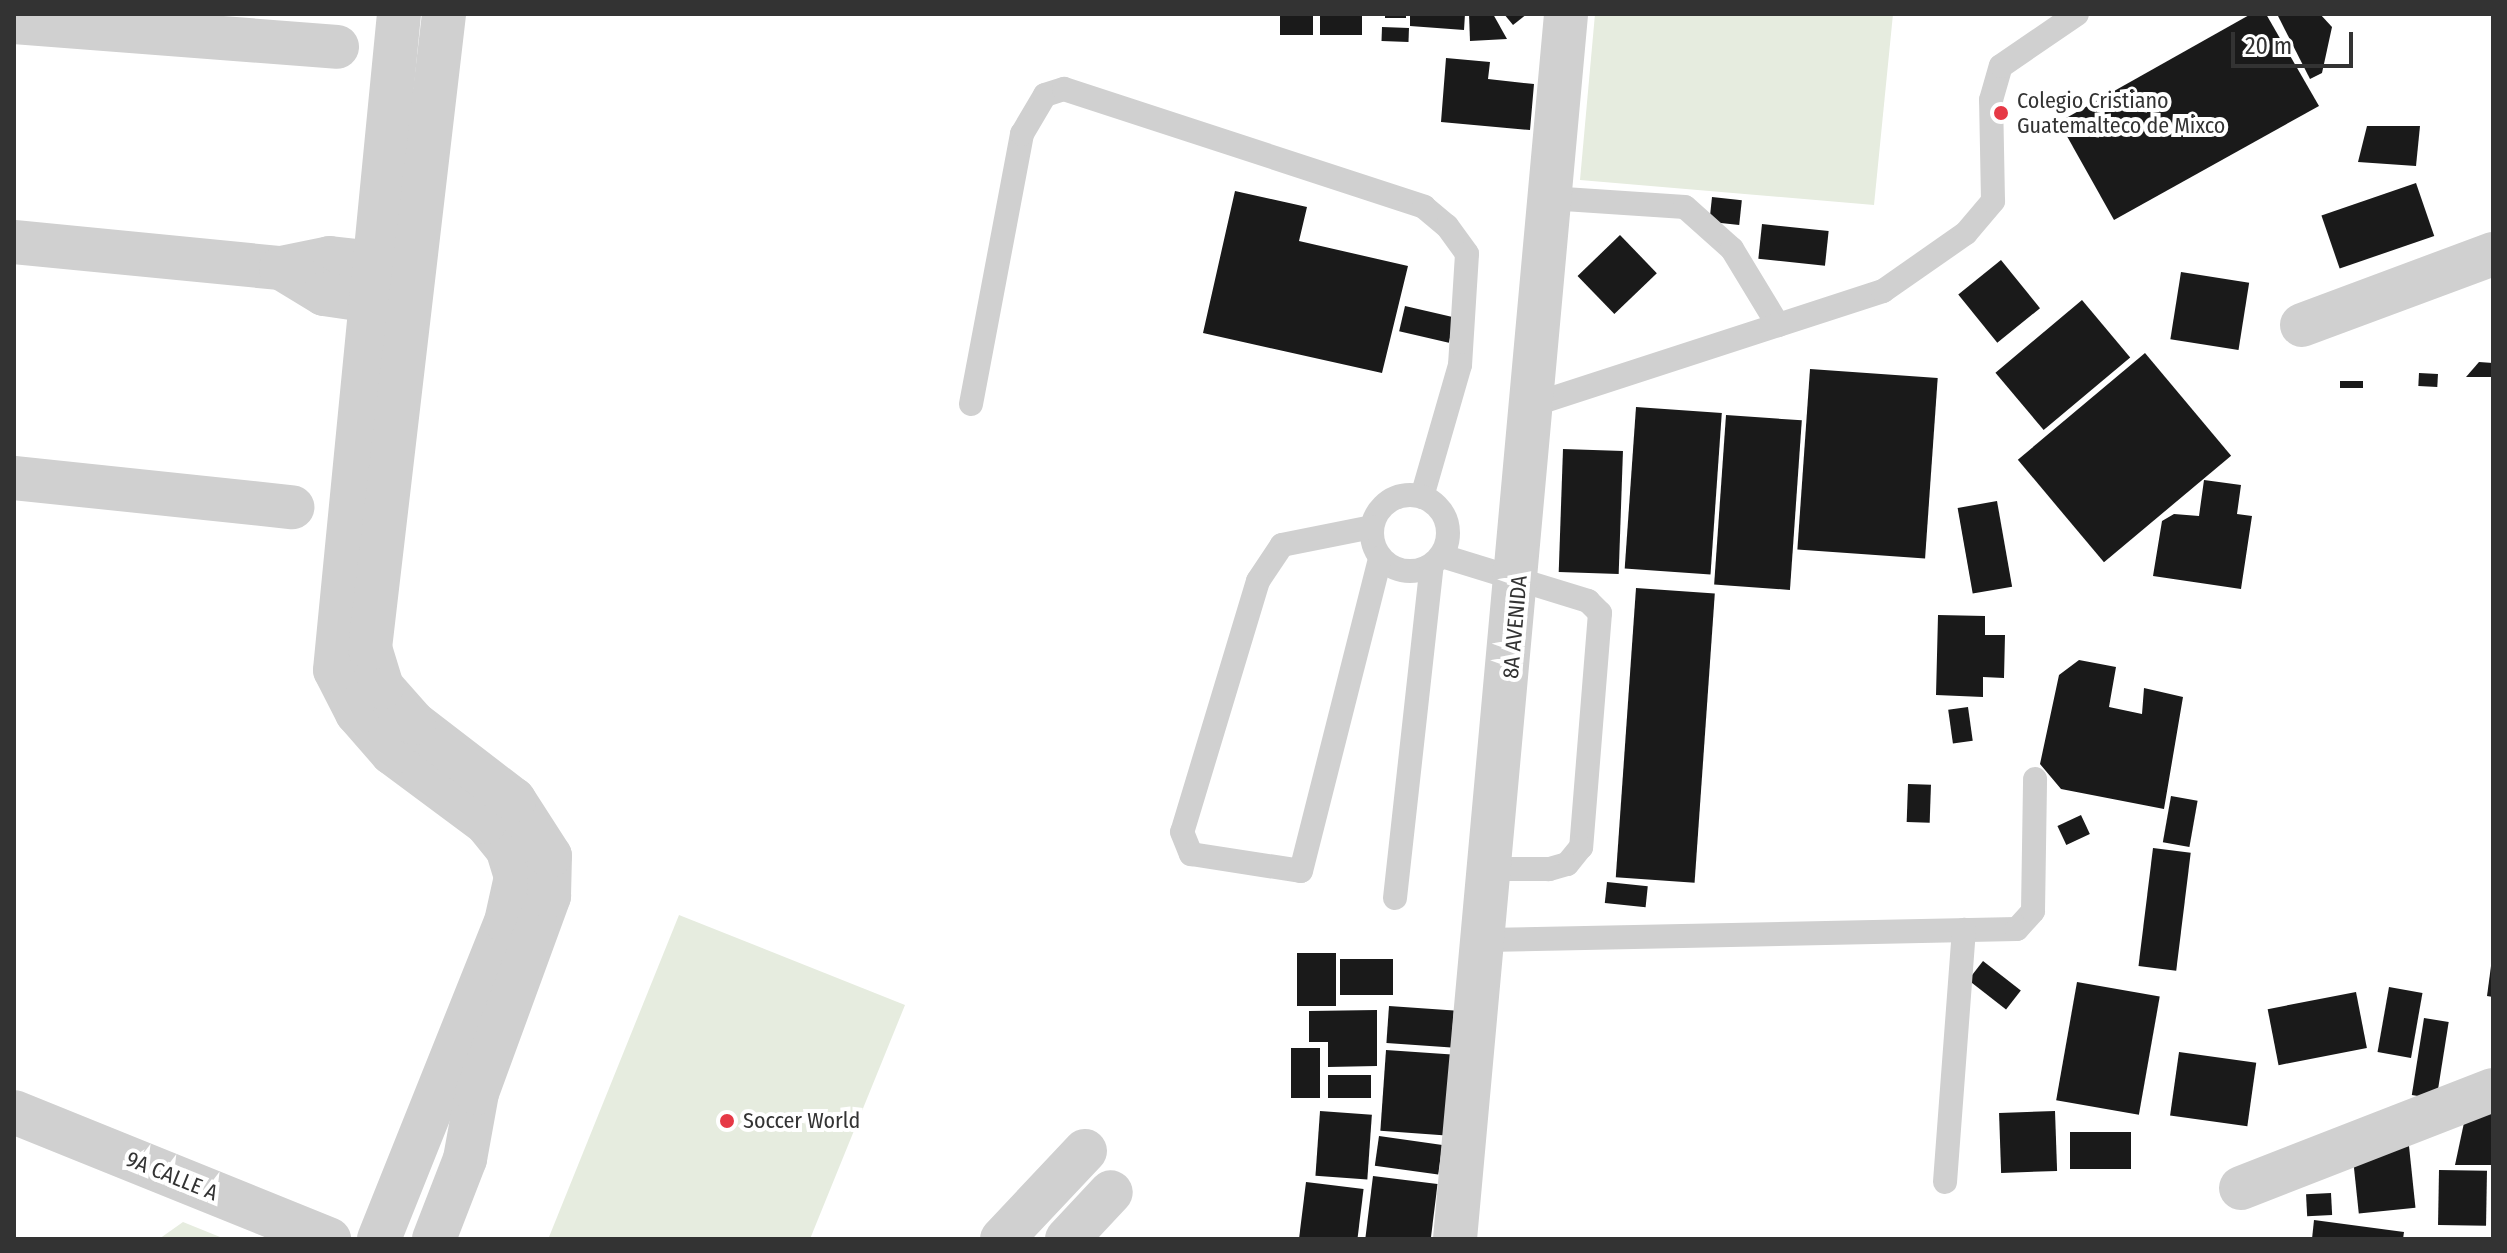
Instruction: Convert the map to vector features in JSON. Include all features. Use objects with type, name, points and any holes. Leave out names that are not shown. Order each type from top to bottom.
[{"type":"street","points":[[379,1239],[506,922],[516,877],[508,850],[485,822],[392,753],[357,713],[335,670],[376,282],[399,14]]},
{"type":"street","points":[[434,1239],[465,1161],[477,1093],[549,896],[550,856],[514,800],[414,723],[382,687],[370,648],[376,282],[444,14]]},
{"type":"street","name":"8A AVENIDA","points":[[1455,1239],[1520,579],[1566,14]]},
{"type":"street","points":[[14,22],[337,47]]},
{"type":"street","points":[[15,252],[281,268],[376,282]]},
{"type":"street","points":[[2302,325],[2493,254]]},
{"type":"street","points":[[14,478],[292,507]]},
{"type":"street","points":[[2241,1188],[2493,1090]]},
{"type":"street","name":"9A CALLE A","points":[[14,1112],[329,1239]]},
{"type":"street","points":[[423,1134],[465,1161]]},
{"type":"street","points":[[1002,1239],[1085,1151]]},
{"type":"street","points":[[1067,1239],[1111,1192]]},
{"type":"lane","points":[[1532,405],[1883,291],[1966,233],[1993,201],[1991,100],[2001,66],[2077,14]]},
{"type":"lane","points":[[971,404],[1022,134],[1045,95],[1064,89],[1424,207],[1447,226],[1467,254],[1460,365],[1422,497]]},
{"type":"lane","points":[[1549,198],[1685,207],[1732,249],[1778,325]]},
{"type":"lane","points":[[1372,527],[1282,545],[1258,581],[1182,832],[1191,854],[1301,871],[1380,558],[1372,527],[1385,504],[1422,497]]},
{"type":"lane","points":[[1395,898],[1437,561],[1447,521],[1422,497]]},
{"type":"lane","points":[[1380,558],[1410,572],[1437,561],[1520,579],[1588,601],[1600,613],[1602,644],[1581,847],[1567,864],[1549,869],[1492,869]]},
{"type":"lane","points":[[1485,940],[2017,929],[2030,920],[2035,779]]},
{"type":"lane","points":[[1945,1182],[1964,930]]},
{"type":"shaded area","points":[[1595,14],[1893,14],[1874,205],[1580,180]]},
{"type":"shaded area","name":"Soccer World","points":[[679,915],[905,1005],[810,1239],[549,1237]]},
{"type":"shaded area","points":[[183,1222],[225,1239],[159,1239]]},
{"type":"building","points":[[1280,14],[1313,14],[1313,35],[1280,35]]},
{"type":"building","points":[[1320,14],[1362,14],[1362,35],[1320,35]]},
{"type":"building","points":[[1385,14],[1406,14],[1406,18],[1385,18]]},
{"type":"building","points":[[1410,14],[1465,14],[1464,30],[1410,26]]},
{"type":"building","points":[[1469,14],[1493,14],[1507,39],[1470,41]]},
{"type":"building","points":[[1504,14],[1527,14],[1513,25]]},
{"type":"building","points":[[2251,14],[2266,14],[2319,106],[2114,220],[2059,122]]},
{"type":"building","points":[[2277,14],[2320,14],[2332,27],[2322,73],[2310,79]]},
{"type":"building","points":[[1382,27],[1409,28],[1408,42],[1382,41]]},
{"type":"building","points":[[1446,58],[1490,62],[1488,79],[1534,84],[1530,130],[1441,122]]},
{"type":"building","points":[[2367,126],[2420,126],[2416,166],[2358,162]]},
{"type":"building","points":[[2416,183],[2434,236],[2340,269],[2321,216]]},
{"type":"building","points":[[1235,191],[1307,207],[1299,241],[1408,266],[1382,373],[1203,333]]},
{"type":"building","points":[[1712,197],[1742,200],[1739,225],[1709,222]]},
{"type":"building","points":[[1762,224],[1829,231],[1825,266],[1758,259]]},
{"type":"building","points":[[1620,235],[1657,273],[1614,314],[1578,276]]},
{"type":"building","points":[[2001,260],[2040,308],[1997,343],[1958,295]]},
{"type":"building","points":[[2181,272],[2249,283],[2239,350],[2170,339]]},
{"type":"building","points":[[2082,300],[2130,357],[2044,430],[1995,373]]},
{"type":"building","points":[[1405,306],[1455,317],[1449,343],[1399,331]]},
{"type":"building","points":[[2145,353],[2231,456],[2104,562],[2018,460]]},
{"type":"building","points":[[2479,362],[2493,363],[2491,377],[2466,377]]},
{"type":"building","points":[[1810,369],[1938,378],[1925,558],[1797,550]]},
{"type":"building","points":[[2419,373],[2438,374],[2437,387],[2418,386]]},
{"type":"building","points":[[2340,381],[2363,381],[2363,388],[2340,388]]},
{"type":"building","points":[[1636,407],[1722,413],[1710,575],[1625,569]]},
{"type":"building","points":[[1726,415],[1802,420],[1790,590],[1714,585]]},
{"type":"building","points":[[1563,449],[1623,451],[1619,574],[1559,572]]},
{"type":"building","points":[[2204,480],[2241,485],[2237,514],[2252,516],[2241,589],[2153,576],[2162,521],[2174,514],[2199,516]]},
{"type":"building","points":[[1997,501],[2012,587],[1973,594],[1958,508]]},
{"type":"building","points":[[1636,588],[1715,594],[1695,883],[1616,877]]},
{"type":"building","points":[[1938,615],[1985,616],[1985,635],[2005,635],[2004,678],[1983,677],[1983,697],[1936,695]]},
{"type":"building","points":[[2079,660],[2116,667],[2109,707],[2142,714],[2144,688],[2183,697],[2164,809],[2061,789],[2040,764],[2059,675]]},
{"type":"building","points":[[1968,707],[1973,741],[1953,743],[1948,710]]},
{"type":"building","points":[[1908,784],[1931,785],[1930,823],[1907,822]]},
{"type":"building","points":[[2171,796],[2198,801],[2189,847],[2163,842]]},
{"type":"building","points":[[2081,815],[2090,834],[2066,845],[2057,826]]},
{"type":"building","points":[[2153,848],[2191,853],[2176,971],[2138,966]]},
{"type":"building","points":[[1607,882],[1648,886],[1646,907],[1605,903]]},
{"type":"building","points":[[1297,953],[1336,953],[1336,1006],[1297,1006]]},
{"type":"building","points":[[1340,959],[1393,959],[1393,995],[1340,995]]},
{"type":"building","points":[[1983,961],[2021,991],[2006,1009],[1968,980]]},
{"type":"building","points":[[2493,966],[2493,997],[2487,996]]},
{"type":"building","points":[[2077,982],[2160,997],[2139,1115],[2056,1100]]},
{"type":"building","points":[[2389,987],[2422,993],[2411,1058],[2378,1052]]},
{"type":"building","points":[[2356,992],[2367,1048],[2279,1065],[2268,1009]]},
{"type":"building","points":[[1389,1006],[1454,1011],[1451,1047],[1386,1043]]},
{"type":"building","points":[[1377,1010],[1377,1066],[1328,1067],[1328,1042],[1309,1042],[1309,1011]]},
{"type":"building","points":[[2424,1018],[2449,1022],[2436,1099],[2412,1095]]},
{"type":"building","points":[[1291,1048],[1320,1048],[1320,1098],[1291,1098]]},
{"type":"building","points":[[1386,1050],[1452,1055],[1446,1135],[1380,1131]]},
{"type":"building","points":[[2179,1052],[2256,1063],[2247,1126],[2170,1115]]},
{"type":"building","points":[[1328,1075],[1371,1075],[1371,1098],[1328,1098]]},
{"type":"building","points":[[2493,1095],[2493,1165],[2455,1165],[2468,1104]]},
{"type":"building","points":[[1320,1111],[1372,1115],[1367,1179],[1315,1176]]},
{"type":"building","points":[[2055,1111],[2057,1171],[2001,1173],[1999,1113]]},
{"type":"building","points":[[2070,1132],[2131,1132],[2131,1169],[2070,1169]]},
{"type":"building","points":[[1379,1136],[1442,1145],[1438,1175],[1375,1166]]},
{"type":"building","points":[[2409,1146],[2415,1208],[2359,1214],[2352,1152]]},
{"type":"building","points":[[2439,1170],[2487,1171],[2486,1226],[2438,1225]]},
{"type":"building","points":[[1373,1176],[1438,1184],[1431,1239],[1365,1239]]},
{"type":"building","points":[[1306,1182],[1364,1189],[1357,1239],[1299,1239]]},
{"type":"building","points":[[2331,1193],[2332,1215],[2307,1216],[2306,1194]]},
{"type":"building","points":[[2314,1220],[2404,1232],[2403,1239],[2312,1239]]},
{"type":"place","name":"Colegio Cristiano Guatemalteco de Mixco","points":[[2001,113]]},
{"type":"place","name":"Soccer World","points":[[727,1121]]}]
